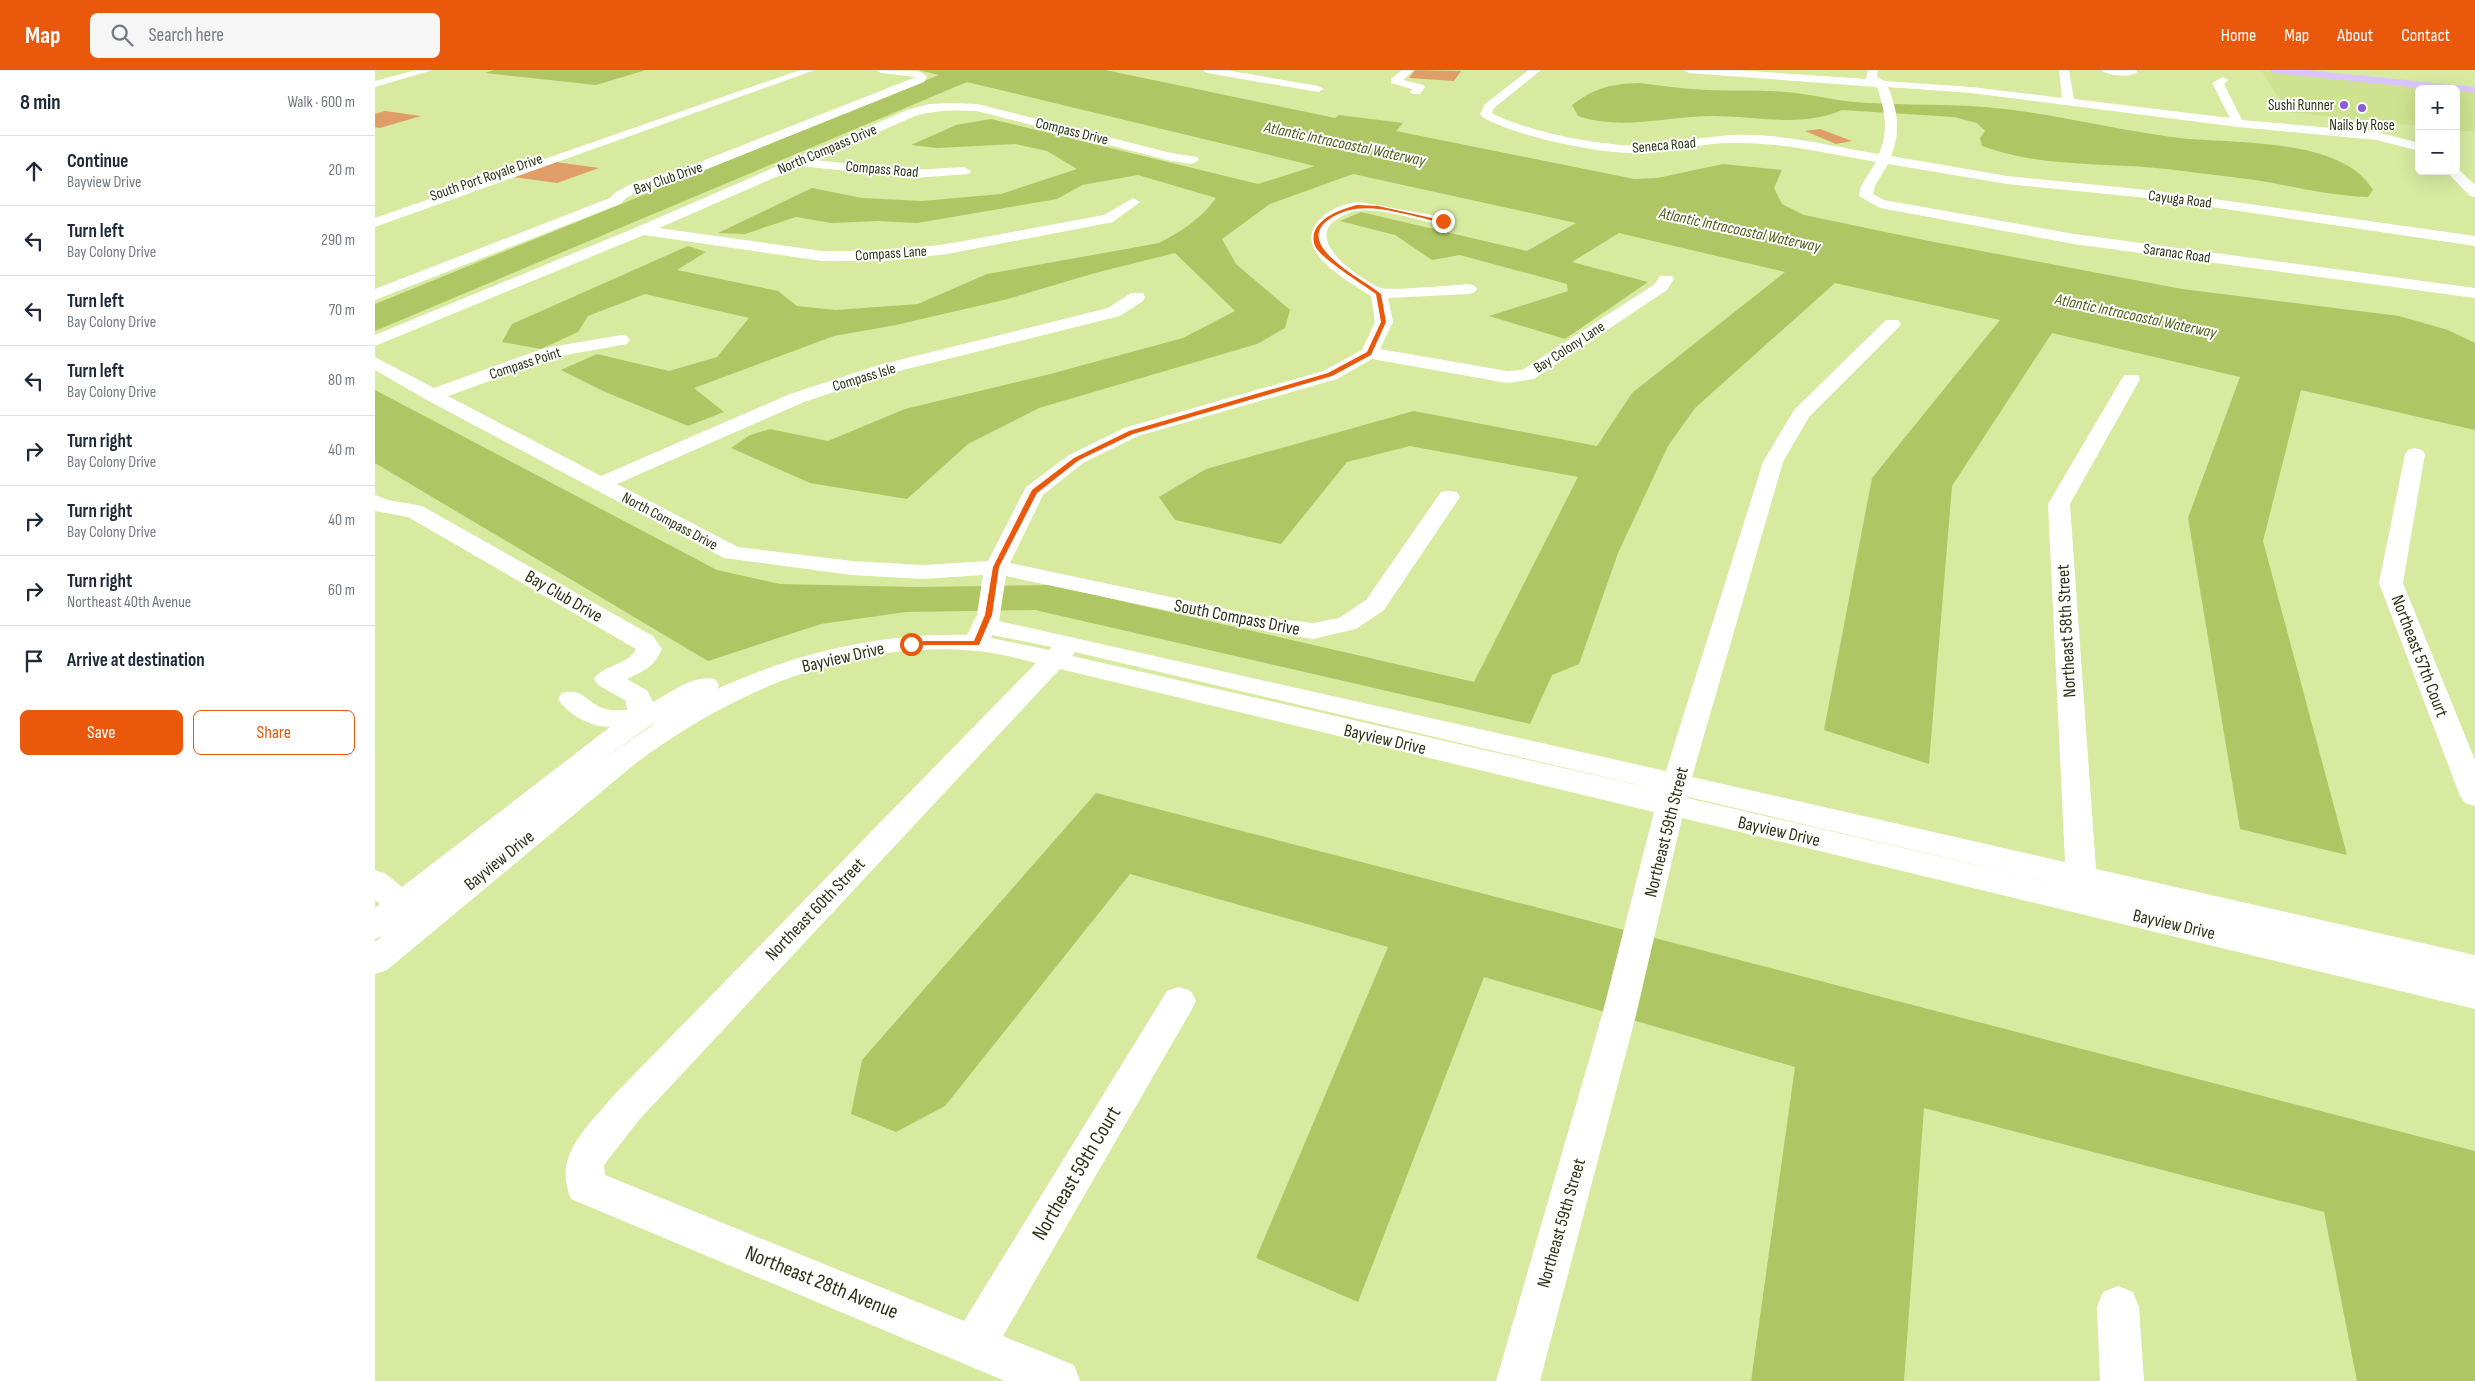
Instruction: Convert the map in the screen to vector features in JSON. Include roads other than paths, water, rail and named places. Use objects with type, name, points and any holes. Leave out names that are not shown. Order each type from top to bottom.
[{"type":"main road","points":[[2274,70],[2475,90]]},
{"type":"street","points":[[375,78],[405,70]]},
{"type":"street","points":[[375,84],[428,70]]},
{"type":"street","points":[[375,223],[810,70]]},
{"type":"street","name":"Bay Club Drive","points":[[375,295],[615,201],[619,196],[658,179],[692,170],[920,80],[923,76],[881,70]]},
{"type":"street","points":[[1213,70],[1318,89]]},
{"type":"street","points":[[1409,70],[1395,81],[1419,87],[1416,92]]},
{"type":"street","name":"Seneca Road","points":[[1536,70],[1489,106],[1486,114],[1503,124],[1612,148],[1642,149],[1732,139],[1777,141],[1885,158]]},
{"type":"street","points":[[1689,70],[1761,72],[2068,100],[2239,122],[2377,136],[2415,146]]},
{"type":"street","points":[[1873,70],[1871,78],[1881,82],[1888,79],[1891,72]]},
{"type":"street","points":[[2064,70],[2068,100]]},
{"type":"street","points":[[2106,70],[2132,72]]},
{"type":"street","points":[[2223,80],[2218,82],[2239,122]]},
{"type":"street","points":[[1881,82],[1893,117],[1893,135],[1885,158]]},
{"type":"street","name":"Compass Drive","points":[[951,106],[977,108],[1171,157],[1192,160]]},
{"type":"street","name":"North Compass Drive","points":[[375,341],[642,230],[911,113],[929,108],[951,106]]},
{"type":"street","name":"South Port Royale Drive","points":[[375,213],[401,206],[596,138]]},
{"type":"street","name":"Saranac Road","points":[[1885,158],[1866,187],[1866,196],[1880,204],[2074,240],[2475,293]]},
{"type":"street","name":"Cayuga Road","points":[[1885,158],[2007,180],[2157,195],[2475,241]]},
{"type":"street","name":"Compass Road","points":[[799,162],[913,174],[964,171]]},
{"type":"street","points":[[2470,181],[2475,193]]},
{"type":"street","name":"Compass Lane","points":[[642,230],[822,256],[886,256],[947,249],[1108,219],[1133,202]]},
{"type":"street","points":[[1443,221],[1378,207],[1357,206],[1337,212],[1323,222],[1317,234],[1317,246],[1329,258],[1379,294],[1469,289]]},
{"type":"street","name":"Bay Colony Lane","points":[[1369,353],[1507,377],[1527,375],[1661,286],[1666,279]]},
{"type":"street","points":[[983,628],[995,575],[1034,492],[1076,459],[1131,432],[1330,375],[1369,353],[1383,322],[1379,294]]},
{"type":"street","name":"Compass Isle","points":[[600,484],[797,398],[885,370],[1114,312],[1137,297]]},
{"type":"street","name":"Northeast 59th Street","points":[[1517,1381],[1619,1015],[1673,795],[1773,462],[1801,414],[1891,324]]},
{"type":"street","name":"Compass Point","points":[[432,394],[551,352],[621,340]]},
{"type":"street","name":"North Compass Drive","points":[[375,362],[732,553],[861,569],[995,575]]},
{"type":"street","name":"Northeast 58th Street","points":[[2081,890],[2059,504],[2131,380]]},
{"type":"street","name":"Northeast 57th Court","points":[[2415,454],[2391,583],[2475,796]]},
{"type":"street","name":"South Compass Drive","points":[[995,575],[1269,625],[1313,631],[1347,624],[1375,605],[1449,497]]},
{"type":"street","name":"Bay Club Drive","points":[[375,502],[382,506],[415,511],[644,641],[649,649],[644,660],[607,679],[639,697],[649,727]]},
{"type":"street","name":"Bayview Drive","points":[[375,926],[604,744],[649,727],[722,678],[766,660],[820,644],[915,627],[983,628],[1019,651],[1060,653],[2282,937],[2475,995]]},
{"type":"street","name":"Northeast 60th Street","points":[[585,1186],[585,1160],[626,1108],[1060,653]]},
{"type":"street","points":[[571,699],[599,718],[649,727]]},
{"type":"street","name":"Bayview Drive","points":[[375,961],[624,758],[649,727]]},
{"type":"street","points":[[375,882],[402,904]]},
{"type":"street","name":"Bayview Drive","points":[[2282,937],[2475,968]]},
{"type":"street","name":"Northeast 59th Court","points":[[973,1344],[1179,1001]]},
{"type":"street","name":"Northeast 28th Avenue","points":[[585,1186],[973,1344],[1058,1381]]},
{"type":"street","points":[[2118,1307],[2123,1381]]},
{"type":"water","points":[[494,70],[646,70],[596,85],[485,73]]},
{"type":"water","name":"Atlantic Intracoastal Waterway","points":[[918,70],[1105,70],[1335,118],[1339,115],[1403,123],[1396,131],[1634,179],[1657,178],[1723,164],[1782,170],[1774,188],[1782,204],[1804,215],[1929,241],[2182,289],[2399,316],[2448,330],[2475,343],[2475,430],[2301,390],[2263,541],[2347,855],[2240,829],[2188,518],[2240,377],[2052,333],[1952,486],[1929,764],[1824,730],[1872,478],[2000,320],[1835,283],[1695,408],[1668,446],[1618,553],[1579,664],[1552,675],[1530,724],[1035,610],[906,612],[821,624],[708,661],[375,463],[375,390],[717,570],[780,584],[916,587],[1052,585],[1474,682],[1578,477],[1410,446],[1347,462],[1281,544],[1175,520],[1159,497],[1206,469],[1414,411],[1597,446],[1632,393],[1785,272],[1619,233],[1572,262],[1648,282],[1565,339],[1489,316],[1568,291],[1567,284],[1460,255],[1432,260],[1395,235],[1340,221],[1361,212],[1527,251],[1576,223],[1353,174],[1270,204],[1222,239],[1236,264],[1290,310],[1285,328],[1257,344],[1039,408],[968,444],[907,499],[810,483],[731,448],[750,435],[770,429],[828,441],[905,409],[1050,374],[1183,338],[1235,311],[1175,253],[1095,273],[1008,299],[896,325],[834,336],[694,388],[724,412],[688,426],[603,391],[561,370],[597,354],[669,371],[717,357],[749,318],[645,294],[588,316],[578,332],[541,349],[502,342],[512,324],[688,246],[706,252],[677,270],[778,291],[797,306],[836,310],[918,304],[987,274],[1159,243],[1191,224],[1216,198],[1138,175],[1082,185],[1057,199],[917,223],[878,221],[831,223],[796,217],[745,234],[718,233],[812,188],[862,198],[922,201],[1001,194],[1077,169],[1047,151],[1015,144],[937,148],[911,145],[956,125],[991,119],[1258,184],[1315,166],[967,82],[375,331],[375,304],[939,75]]},
{"type":"water","points":[[1640,83],[1699,90],[1787,92],[1854,102],[1996,108],[2172,137],[2281,146],[2310,151],[2336,160],[2357,172],[2373,190],[2368,197],[2354,196],[2325,193],[2255,180],[2167,169],[2027,158],[1982,146],[1980,138],[1985,131],[1977,123],[1954,117],[1842,110],[1811,119],[1795,120],[1714,116],[1629,123],[1595,120],[1578,116],[1572,105],[1597,90],[1620,84]]},
{"type":"water","points":[[1096,793],[2475,1151],[2475,1381],[2357,1381],[2324,1212],[1924,1108],[1904,1381],[1751,1381],[1795,1067],[1484,977],[1358,1302],[1256,1258],[1388,947],[1130,874],[945,1106],[896,1132],[851,1114],[862,1060]]},
{"type":"place","name":"Sushi Runner","points":[[2344,105]]},
{"type":"place","name":"Nails by Rose","points":[[2362,108]]}]
